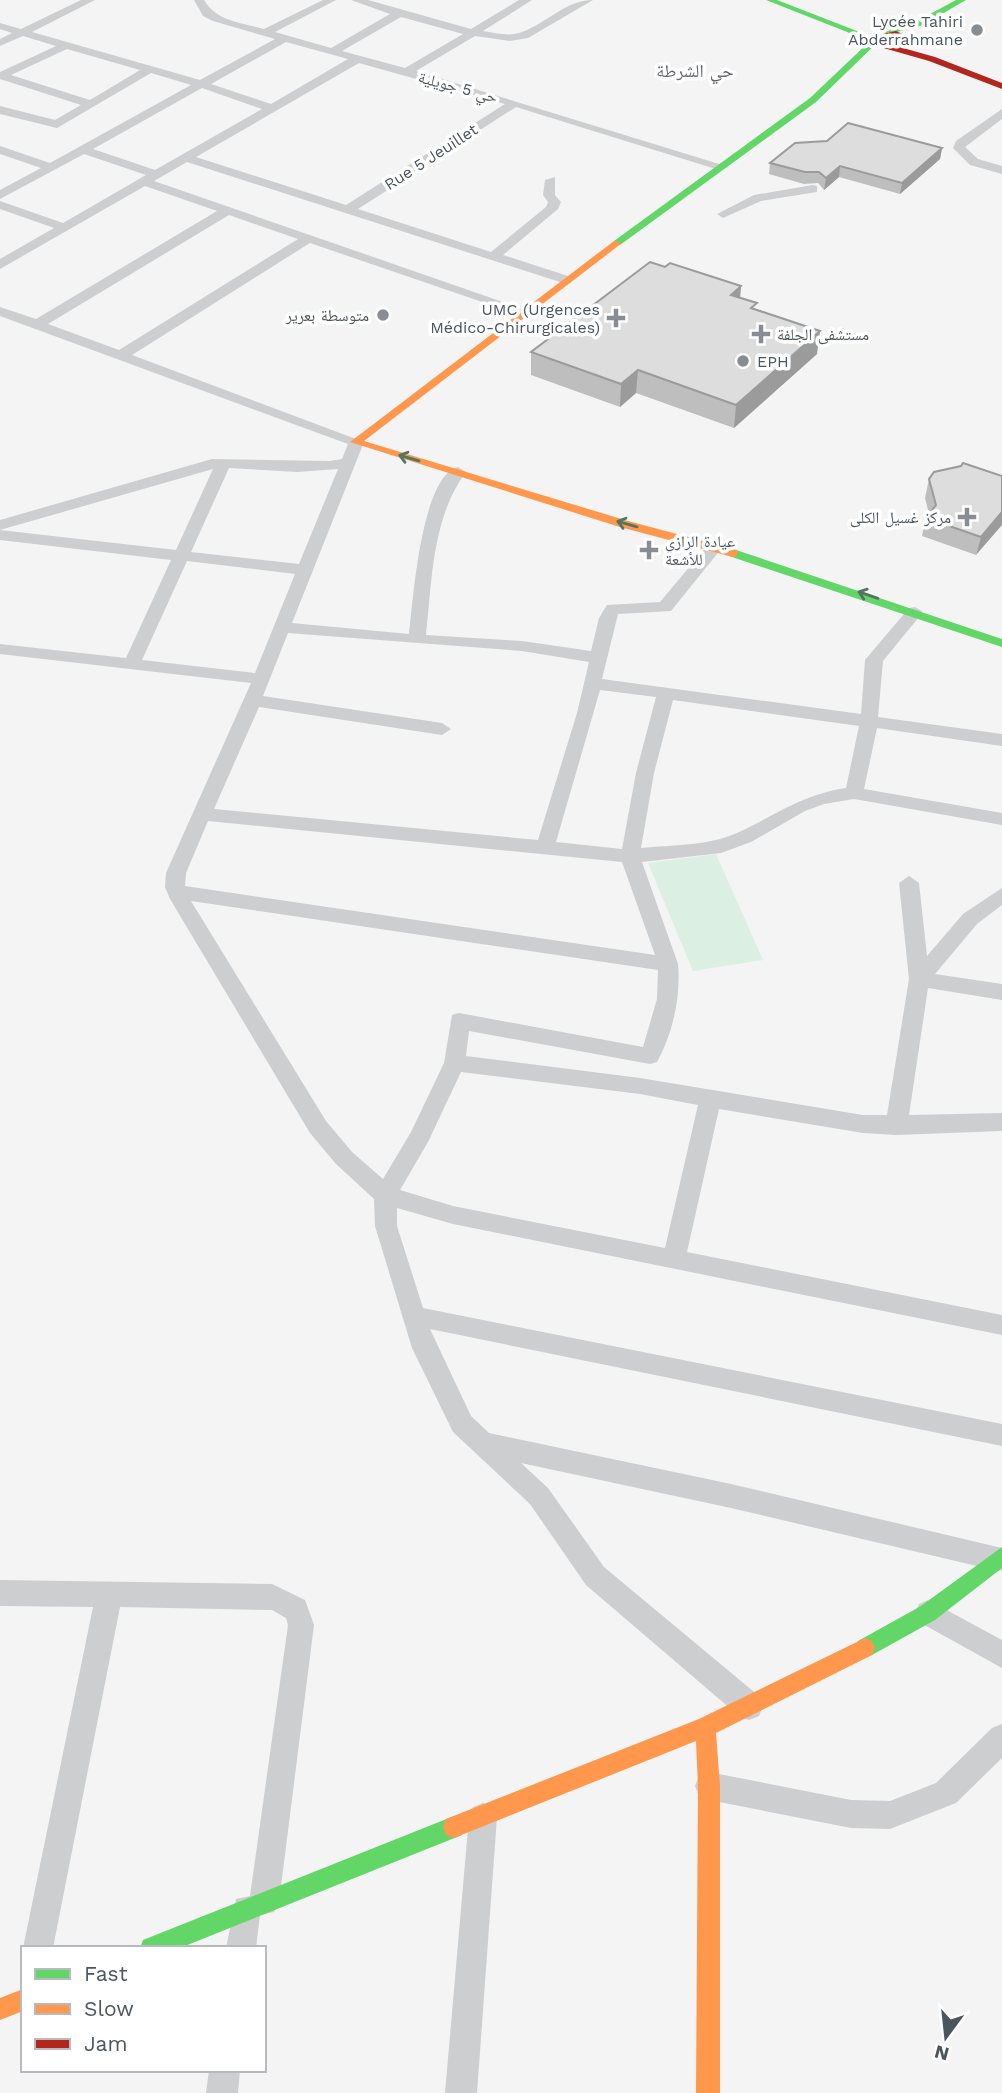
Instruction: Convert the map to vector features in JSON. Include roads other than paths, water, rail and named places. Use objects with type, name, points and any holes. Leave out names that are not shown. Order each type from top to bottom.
[{"type":"street","points":[[0,43],[90,0]]},
{"type":"street","name":"حي 5 جويلية","points":[[199,0],[207,14],[217,19],[515,103],[723,167]]},
{"type":"street","points":[[264,33],[331,0]]},
{"type":"street","points":[[356,0],[385,8],[400,6],[505,39],[520,38],[588,0]]},
{"type":"street","points":[[770,0],[1002,73]]},
{"type":"street","points":[[797,0],[1002,86]]},
{"type":"street","points":[[962,0],[920,23],[843,74],[723,167],[566,280],[356,442],[253,700],[176,873],[177,892],[318,1127],[344,1158],[386,1195],[453,1215],[1002,1325]]},
{"type":"street","points":[[405,73],[528,3],[564,14]]},
{"type":"street","points":[[330,53],[400,6]]},
{"type":"street","points":[[0,26],[200,83],[272,108]]},
{"type":"street","points":[[0,195],[283,39]]},
{"type":"street","points":[[843,74],[894,40]]},
{"type":"street","points":[[0,76],[66,45]]},
{"type":"street","points":[[0,265],[355,60]]},
{"type":"street","points":[[0,110],[53,124],[149,70]]},
{"type":"street","points":[[0,76],[91,104]]},
{"type":"street","name":"Rue 5 Jeuillet","points":[[346,211],[515,103]]},
{"type":"street","points":[[1002,113],[960,144],[959,148],[974,162],[1002,170]]},
{"type":"street","points":[[83,149],[228,210],[525,312]]},
{"type":"street","points":[[0,150],[51,167]]},
{"type":"street","points":[[187,158],[566,280]]},
{"type":"street","points":[[493,257],[552,209],[555,202],[549,195],[551,180]]},
{"type":"street","points":[[723,214],[758,198],[813,189]]},
{"type":"street","points":[[0,205],[65,228]]},
{"type":"street","points":[[36,325],[228,210]]},
{"type":"street","points":[[123,354],[309,238]]},
{"type":"street","points":[[0,311],[123,354],[356,442],[713,549],[746,555],[1002,643]]},
{"type":"street","points":[[0,525],[212,464],[300,470],[348,462]]},
{"type":"street","points":[[132,664],[223,464]]},
{"type":"street","points":[[417,640],[424,565],[446,482],[458,472]]},
{"type":"street","points":[[0,535],[305,570]]},
{"type":"street","points":[[545,848],[593,683],[607,618],[613,609],[665,607],[713,549]]},
{"type":"street","points":[[854,793],[869,722],[874,660],[915,612]]},
{"type":"street","points":[[281,627],[417,640],[522,646],[598,658]]},
{"type":"street","points":[[0,649],[261,679]]},
{"type":"street","points":[[593,683],[1002,740]]},
{"type":"street","points":[[639,1086],[669,996],[668,964],[630,856],[645,773],[666,693]]},
{"type":"street","points":[[253,700],[442,729]]},
{"type":"street","points":[[200,814],[630,856],[714,848],[744,837],[798,807],[821,798],[854,793],[1002,819]]},
{"type":"street","points":[[896,1126],[919,979],[909,883]]},
{"type":"street","points":[[177,892],[668,964]]},
{"type":"street","points":[[919,979],[970,919],[1002,895]]},
{"type":"street","points":[[919,979],[1002,992]]},
{"type":"street","points":[[650,1056],[458,1021],[456,1063],[420,1136],[386,1195],[386,1226],[424,1348],[453,1410],[481,1443],[540,1496],[595,1576],[749,1706]]},
{"type":"street","points":[[456,1063],[639,1086],[863,1124],[896,1126],[1002,1122]]},
{"type":"street","points":[[674,1258],[710,1099]]},
{"type":"street","points":[[414,1316],[1002,1435]]},
{"type":"street","points":[[481,1443],[731,1496],[1000,1558]]},
{"type":"street","points":[[156,1946],[705,1727],[821,1672],[928,1613],[1000,1558]]},
{"type":"street","points":[[0,1593],[271,1597],[291,1603],[299,1612],[300,1625],[255,1905],[242,1946]]},
{"type":"street","points":[[38,1946],[109,1595]]},
{"type":"street","points":[[928,1613],[1002,1655]]},
{"type":"street","points":[[705,1727],[709,1786],[708,2093]]},
{"type":"street","points":[[709,1786],[797,1801],[851,1814],[890,1815],[946,1793],[1002,1738]]},
{"type":"street","points":[[461,2093],[484,1817]]},
{"type":"street","points":[[0,2009],[21,2001]]},
{"type":"street","points":[[222,2093],[225,2072]]},
{"type":"place","name":"Lycée Tahiri Abderrahmane","points":[[977,30]]},
{"type":"place","name":"متوسطة بعرير","points":[[383,315]]},
{"type":"place","name":"UMC (Urgences Médico-Chirurgicales)","points":[[616,318]]},
{"type":"place","name":"مستشفى الجلفة","points":[[761,334]]},
{"type":"place","name":"EPH","points":[[743,361]]},
{"type":"place","name":"مركز غسيل الكلى","points":[[967,517]]},
{"type":"place","name":"عيادة الرازي للأشعة","points":[[649,550]]},
{"type":"district","name":"حي الشرطة","points":[[695,70]]}]
